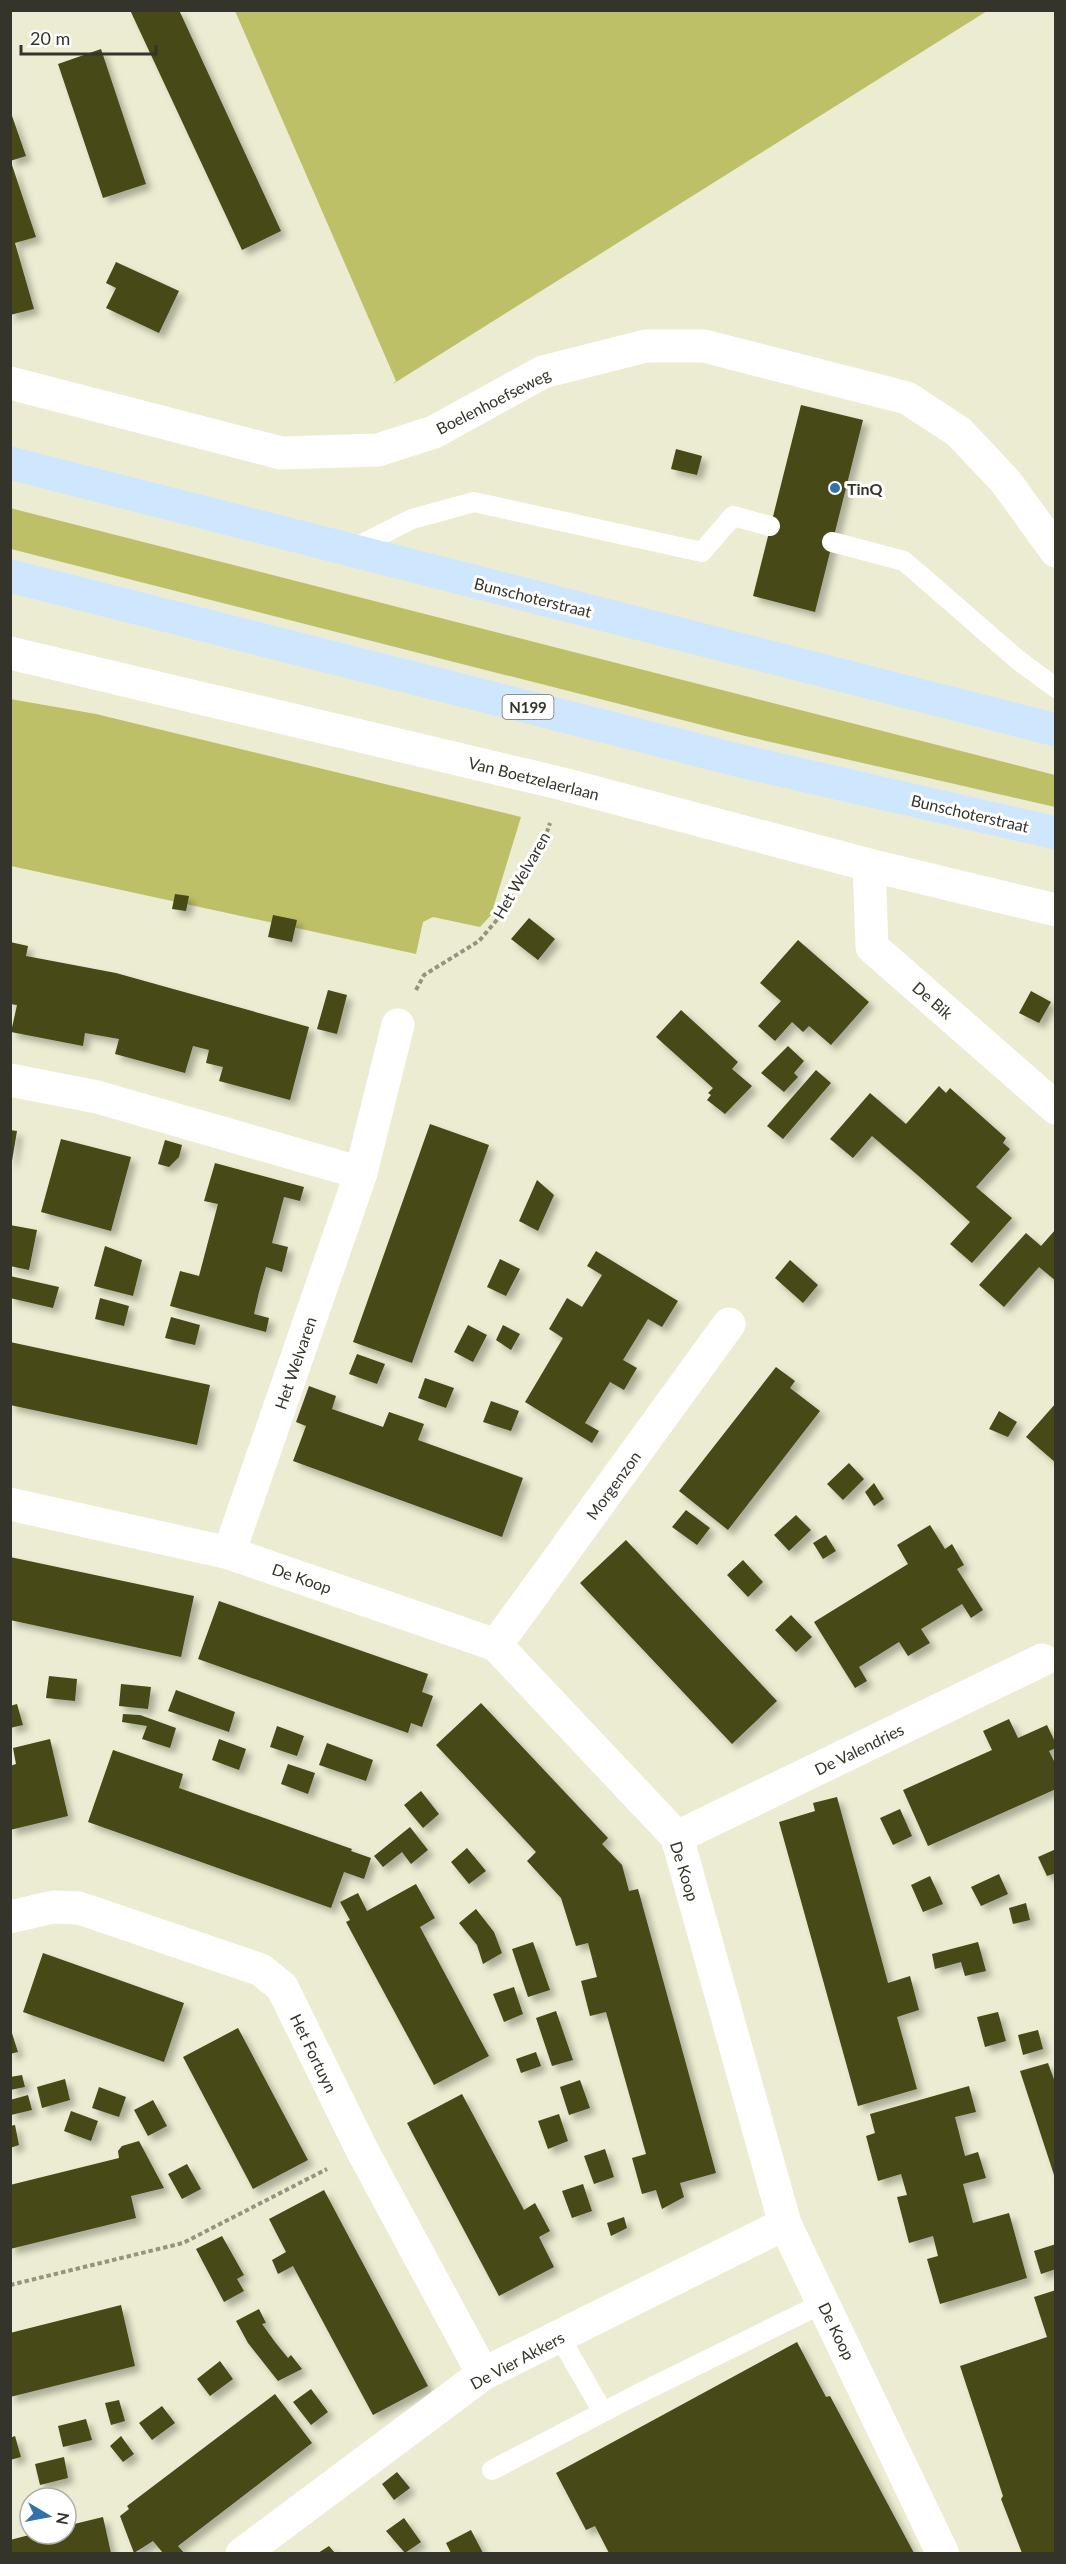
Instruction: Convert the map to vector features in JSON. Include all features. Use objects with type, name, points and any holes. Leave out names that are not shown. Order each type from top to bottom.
[{"type":"main road","name":"Bunschoterstraat","points":[[10,463],[1056,730]]},
{"type":"main road","name":"Bunschoterstraat","points":[[10,576],[741,761],[1056,833]]},
{"type":"street","name":"Boelenhoefseweg","points":[[10,383],[281,453],[378,450],[434,432],[543,372],[646,345],[704,346],[907,398],[959,432],[1006,482],[1056,551]]},
{"type":"street","name":"Van Boetzelaerlaan","points":[[10,653],[563,784],[869,865],[1056,910]]},
{"type":"street","name":"De Bik","points":[[869,865],[872,947],[1056,1108]]},
{"type":"street","name":"Het Welvaren","points":[[229,1553],[361,1173],[398,1025]]},
{"type":"street","points":[[10,1080],[97,1098],[361,1173]]},
{"type":"street","name":"Morgenzon","points":[[496,1645],[729,1324]]},
{"type":"street","name":"De Koop","points":[[10,1504],[229,1553],[496,1645],[677,1838],[785,2224],[943,2553]]},
{"type":"street","name":"De Valendries","points":[[677,1838],[1042,1660]]},
{"type":"street","name":"Het Fortuyn","points":[[10,1917],[53,1907],[79,1908],[261,1970],[282,1987],[362,2151],[483,2374]]},
{"type":"street","name":"De Vier Akkers","points":[[242,2553],[483,2374],[785,2224]]},
{"type":"lane","points":[[349,551],[412,519],[474,502],[702,552],[733,516],[770,526]]},
{"type":"lane","points":[[832,542],[904,561],[1018,660],[1056,688]]},
{"type":"lane","points":[[492,2470],[823,2303]]},
{"type":"lane","points":[[559,2336],[603,2412]]},
{"type":"path","name":"Het Welvaren","points":[[398,1025],[424,975],[479,941],[501,915],[545,838],[563,784]]},
{"type":"path","points":[[10,2285],[183,2243],[362,2151]]},
{"type":"shaded area","points":[[235,11],[987,11],[393,384],[396,381]]},
{"type":"shaded area","points":[[10,508],[1055,775],[1055,807],[745,736],[11,549]]},
{"type":"shaded area","points":[[10,699],[96,714],[521,817],[491,915],[480,927],[433,917],[423,922],[416,954],[11,866]]},
{"type":"building","points":[[130,10],[179,10],[281,231],[242,250]]},
{"type":"building","points":[[101,49],[146,184],[103,198],[58,64]]},
{"type":"building","points":[[10,110],[26,156],[10,161]]},
{"type":"building","points":[[11,162],[36,237],[15,243],[34,309],[10,315]]},
{"type":"building","points":[[116,262],[179,291],[159,333],[106,308],[116,288],[106,283]]},
{"type":"building","points":[[801,405],[863,420],[815,612],[753,596]]},
{"type":"building","points":[[676,449],[702,456],[697,475],[671,469]]},
{"type":"building","points":[[175,894],[189,896],[186,911],[172,909]]},
{"type":"building","points":[[273,915],[297,920],[292,942],[268,937]]},
{"type":"building","points":[[529,918],[555,939],[538,960],[511,939]]},
{"type":"building","points":[[798,940],[869,1002],[831,1045],[809,1026],[803,1032],[792,1022],[775,1041],[758,1026],[781,1001],[760,983]]},
{"type":"building","points":[[10,942],[28,946],[26,956],[116,973],[309,1027],[290,1100],[219,1081],[223,1067],[206,1063],[209,1050],[193,1046],[185,1073],[115,1054],[119,1039],[85,1033],[83,1046],[11,1032],[17,1005],[10,1004]]},
{"type":"building","points":[[328,990],[347,995],[337,1034],[317,1029]]},
{"type":"building","points":[[1031,991],[1051,1002],[1039,1023],[1019,1013]]},
{"type":"building","points":[[681,1010],[738,1062],[732,1069],[752,1086],[725,1114],[707,1100],[711,1095],[708,1093],[713,1088],[656,1037]]},
{"type":"building","points":[[788,1046],[804,1061],[794,1073],[798,1077],[784,1092],[761,1073]]},
{"type":"building","points":[[816,1070],[831,1083],[783,1139],[767,1126]]},
{"type":"building","points":[[939,1086],[946,1093],[950,1088],[1006,1138],[1003,1143],[1010,1149],[976,1187],[1012,1218],[972,1263],[950,1244],[970,1222],[921,1178],[872,1136],[853,1158],[830,1139],[870,1093],[906,1124]]},
{"type":"building","points":[[430,1124],[489,1145],[412,1363],[353,1342]]},
{"type":"building","points":[[10,1130],[17,1131],[12,1161],[10,1161]]},
{"type":"building","points":[[61,1139],[131,1157],[111,1231],[41,1212]]},
{"type":"building","points":[[165,1140],[182,1145],[179,1157],[169,1167],[158,1164]]},
{"type":"building","points":[[215,1163],[304,1187],[300,1201],[284,1197],[272,1243],[288,1247],[282,1272],[266,1267],[259,1292],[254,1314],[269,1318],[266,1332],[170,1306],[180,1271],[199,1276],[218,1204],[204,1201]]},
{"type":"building","points":[[537,1180],[554,1195],[538,1231],[519,1221]]},
{"type":"building","points":[[10,1225],[37,1230],[29,1270],[10,1266]]},
{"type":"building","points":[[1056,1229],[1056,1281],[1039,1267],[1004,1307],[979,1285],[1026,1233],[1041,1246]]},
{"type":"building","points":[[105,1246],[142,1260],[133,1296],[94,1286]]},
{"type":"building","points":[[596,1251],[678,1301],[662,1327],[648,1319],[623,1360],[637,1368],[624,1390],[610,1382],[585,1423],[599,1431],[592,1443],[525,1402],[563,1338],[549,1329],[567,1298],[582,1307],[602,1275],[587,1266]]},
{"type":"building","points":[[500,1259],[520,1269],[506,1296],[487,1287]]},
{"type":"building","points":[[790,1260],[818,1285],[803,1303],[775,1278]]},
{"type":"building","points":[[10,1276],[59,1287],[53,1308],[10,1298]]},
{"type":"building","points":[[100,1298],[129,1306],[124,1326],[95,1319]]},
{"type":"building","points":[[171,1317],[200,1325],[195,1345],[165,1338]]},
{"type":"building","points":[[468,1325],[487,1335],[473,1362],[454,1352]]},
{"type":"building","points":[[503,1325],[520,1334],[511,1350],[496,1340]]},
{"type":"building","points":[[10,1342],[210,1385],[197,1445],[10,1405]]},
{"type":"building","points":[[357,1354],[385,1364],[377,1384],[349,1374]]},
{"type":"building","points":[[776,1367],[795,1381],[790,1388],[820,1411],[728,1530],[679,1491]]},
{"type":"building","points":[[425,1378],[454,1388],[446,1408],[418,1398]]},
{"type":"building","points":[[309,1386],[336,1396],[332,1409],[383,1427],[389,1412],[424,1424],[418,1440],[523,1478],[502,1537],[293,1461],[306,1426],[296,1422]]},
{"type":"building","points":[[491,1401],[519,1411],[511,1431],[483,1422]]},
{"type":"building","points":[[1056,1403],[1056,1463],[1026,1437]]},
{"type":"building","points":[[999,1411],[1017,1422],[1008,1437],[989,1429]]},
{"type":"building","points":[[849,1463],[864,1479],[843,1500],[827,1484]]},
{"type":"building","points":[[874,1483],[884,1499],[874,1506],[865,1492]]},
{"type":"building","points":[[686,1510],[710,1528],[697,1545],[672,1527]]},
{"type":"building","points":[[796,1515],[811,1530],[789,1551],[774,1535]]},
{"type":"building","points":[[930,1525],[945,1549],[952,1544],[964,1565],[957,1569],[983,1610],[971,1618],[962,1604],[921,1629],[930,1643],[908,1656],[899,1642],[859,1667],[867,1681],[855,1688],[814,1622],[908,1564],[897,1545]]},
{"type":"building","points":[[826,1535],[836,1551],[823,1559],[813,1543]]},
{"type":"building","points":[[626,1540],[777,1701],[732,1744],[580,1583]]},
{"type":"building","points":[[10,1557],[194,1596],[181,1657],[10,1620]]},
{"type":"building","points":[[743,1560],[763,1582],[748,1597],[727,1575]]},
{"type":"building","points":[[219,1601],[428,1674],[422,1692],[433,1696],[422,1727],[411,1723],[408,1733],[198,1659]]},
{"type":"building","points":[[791,1615],[812,1637],[796,1652],[775,1630]]},
{"type":"building","points":[[49,1676],[77,1679],[75,1701],[46,1698]]},
{"type":"building","points":[[121,1684],[151,1687],[148,1709],[119,1706]]},
{"type":"building","points":[[176,1690],[235,1712],[229,1732],[168,1711]]},
{"type":"building","points":[[481,1703],[608,1838],[602,1844],[622,1865],[629,1891],[638,1889],[716,2173],[680,2183],[684,2197],[662,2209],[656,2190],[642,2194],[632,2158],[646,2154],[606,2012],[590,2016],[581,1981],[597,1977],[588,1943],[576,1946],[561,1898],[527,1861],[536,1852],[436,1745]]},
{"type":"building","points":[[17,1704],[23,1725],[10,1728],[10,1706]]},
{"type":"building","points":[[123,1714],[140,1715],[176,1728],[170,1748],[142,1739],[147,1726],[122,1722]]},
{"type":"building","points":[[1009,1719],[1018,1738],[1047,1725],[1056,1744],[1056,1748],[1049,1751],[1056,1765],[1056,1789],[928,1846],[903,1790],[992,1750],[983,1731]]},
{"type":"building","points":[[277,1726],[304,1736],[297,1756],[270,1747]]},
{"type":"building","points":[[50,1739],[68,1816],[10,1830],[10,1766],[16,1764],[13,1748]]},
{"type":"building","points":[[219,1739],[246,1749],[239,1770],[212,1760]]},
{"type":"building","points":[[327,1743],[373,1760],[366,1781],[319,1765]]},
{"type":"building","points":[[113,1750],[183,1774],[179,1788],[352,1849],[351,1851],[371,1858],[364,1879],[344,1872],[331,1908],[88,1822]]},
{"type":"building","points":[[288,1764],[315,1773],[308,1794],[281,1784]]},
{"type":"building","points":[[421,1791],[439,1814],[423,1828],[404,1805]]},
{"type":"building","points":[[837,1797],[888,1983],[910,1976],[919,2010],[897,2017],[917,2089],[858,2106],[779,1822],[815,1811],[813,1803]]},
{"type":"building","points":[[900,1809],[912,1836],[893,1845],[880,1818]]},
{"type":"building","points":[[410,1827],[428,1850],[411,1864],[402,1852],[383,1867],[374,1856]]},
{"type":"building","points":[[467,1848],[486,1871],[469,1884],[451,1862]]},
{"type":"building","points":[[1056,1849],[1056,1873],[1047,1876],[1038,1857]]},
{"type":"building","points":[[999,1874],[1008,1894],[981,1906],[971,1887]]},
{"type":"building","points":[[930,1876],[943,1904],[923,1912],[911,1885]]},
{"type":"building","points":[[416,1884],[435,1918],[420,1927],[489,2056],[434,2085],[346,1922],[350,1920],[340,1902],[358,1893],[367,1911]]},
{"type":"building","points":[[1026,1903],[1030,1920],[1013,1924],[1009,1908]]},
{"type":"building","points":[[476,1909],[494,1932],[502,1953],[483,1964],[477,1945],[459,1923]]},
{"type":"building","points":[[533,1942],[550,1990],[528,1997],[512,1949]]},
{"type":"building","points":[[978,1942],[986,1971],[965,1976],[961,1962],[935,1969],[932,1954]]},
{"type":"building","points":[[43,1953],[184,2003],[164,2062],[23,2012]]},
{"type":"building","points":[[514,1987],[523,2014],[504,2022],[493,1994]]},
{"type":"building","points":[[556,2011],[573,2060],[552,2066],[536,2018]]},
{"type":"building","points":[[998,2012],[1006,2041],[985,2047],[977,2017]]},
{"type":"building","points":[[10,2027],[18,2052],[10,2054]]},
{"type":"building","points":[[238,2028],[308,2160],[253,2189],[183,2057]]},
{"type":"building","points":[[1038,2030],[1043,2049],[1023,2055],[1018,2035]]},
{"type":"building","points":[[536,2052],[541,2066],[521,2073],[516,2059]]},
{"type":"building","points":[[1048,2063],[1056,2085],[1055,2178],[1020,2071]]},
{"type":"building","points":[[22,2075],[25,2087],[10,2090],[10,2077]]},
{"type":"building","points":[[65,2079],[70,2100],[42,2108],[37,2087]]},
{"type":"building","points":[[580,2080],[590,2108],[569,2115],[560,2087]]},
{"type":"building","points":[[969,2086],[976,2112],[955,2117],[965,2156],[978,2152],[986,2178],[963,2184],[973,2223],[1009,2213],[1027,2278],[940,2304],[927,2259],[938,2256],[933,2236],[909,2243],[897,2197],[907,2195],[901,2174],[878,2181],[866,2136],[875,2133],[870,2114]]},
{"type":"building","points":[[99,2087],[126,2097],[119,2117],[92,2108]]},
{"type":"building","points":[[462,2094],[524,2210],[535,2203],[550,2231],[539,2237],[554,2267],[499,2296],[407,2123]]},
{"type":"building","points":[[28,2095],[32,2110],[11,2115],[10,2100]]},
{"type":"building","points":[[153,2100],[167,2126],[148,2136],[134,2110]]},
{"type":"building","points":[[71,2111],[98,2121],[91,2141],[64,2131]]},
{"type":"building","points":[[559,2114],[568,2141],[548,2149],[538,2121]]},
{"type":"building","points":[[15,2125],[19,2145],[10,2148],[10,2126]]},
{"type":"building","points":[[139,2141],[164,2188],[131,2196],[136,2218],[10,2249],[10,2185],[119,2158],[118,2151],[122,2146]]},
{"type":"building","points":[[605,2149],[614,2177],[594,2184],[584,2156]]},
{"type":"building","points":[[187,2164],[201,2189],[182,2199],[168,2174]]},
{"type":"building","points":[[583,2184],[592,2211],[572,2218],[562,2191]]},
{"type":"building","points":[[324,2190],[428,2386],[373,2415],[293,2266],[278,2274],[272,2260],[286,2252],[269,2219]]},
{"type":"building","points":[[624,2217],[627,2228],[611,2236],[607,2223]]},
{"type":"building","points":[[222,2236],[244,2275],[237,2279],[244,2291],[224,2302],[196,2249]]},
{"type":"building","points":[[1056,2244],[1056,2269],[1041,2274],[1034,2251]]},
{"type":"building","points":[[1056,2290],[1056,2553],[1022,2553],[1001,2499],[1003,2496],[960,2366],[1047,2337],[1034,2297]]},
{"type":"building","points":[[121,2305],[135,2366],[10,2397],[10,2333]]},
{"type":"building","points":[[259,2309],[266,2323],[262,2324],[288,2358],[291,2355],[302,2369],[278,2381],[248,2343],[236,2321]]},
{"type":"building","points":[[797,2342],[826,2397],[830,2396],[914,2553],[609,2553],[595,2526],[586,2530],[556,2473]]},
{"type":"building","points":[[220,2361],[233,2379],[210,2396],[197,2379]]},
{"type":"building","points":[[311,2389],[328,2412],[311,2425],[293,2402]]},
{"type":"building","points":[[275,2394],[312,2443],[178,2546],[184,2553],[163,2553],[153,2541],[134,2553],[120,2516],[129,2509],[127,2506]]},
{"type":"building","points":[[119,2400],[125,2421],[111,2425],[105,2403]]},
{"type":"building","points":[[162,2406],[175,2423],[152,2440],[139,2423]]},
{"type":"building","points":[[86,2419],[92,2440],[63,2447],[58,2426]]},
{"type":"building","points":[[15,2436],[21,2457],[10,2460],[10,2438]]},
{"type":"building","points":[[121,2436],[134,2454],[123,2462],[110,2446]]},
{"type":"building","points":[[64,2457],[68,2478],[40,2485],[35,2464]]},
{"type":"building","points":[[397,2472],[410,2488],[394,2500],[382,2484]]},
{"type":"building","points":[[103,2517],[111,2553],[10,2553],[10,2540],[18,2538],[18,2546],[78,2546],[78,2523]]},
{"type":"building","points":[[404,2518],[421,2542],[405,2553],[386,2531]]},
{"type":"building","points":[[471,2530],[483,2553],[451,2553],[446,2543]]},
{"type":"building","points":[[329,2546],[335,2553],[318,2553]]},
{"type":"place","name":"TinQ","points":[[835,488]]}]
